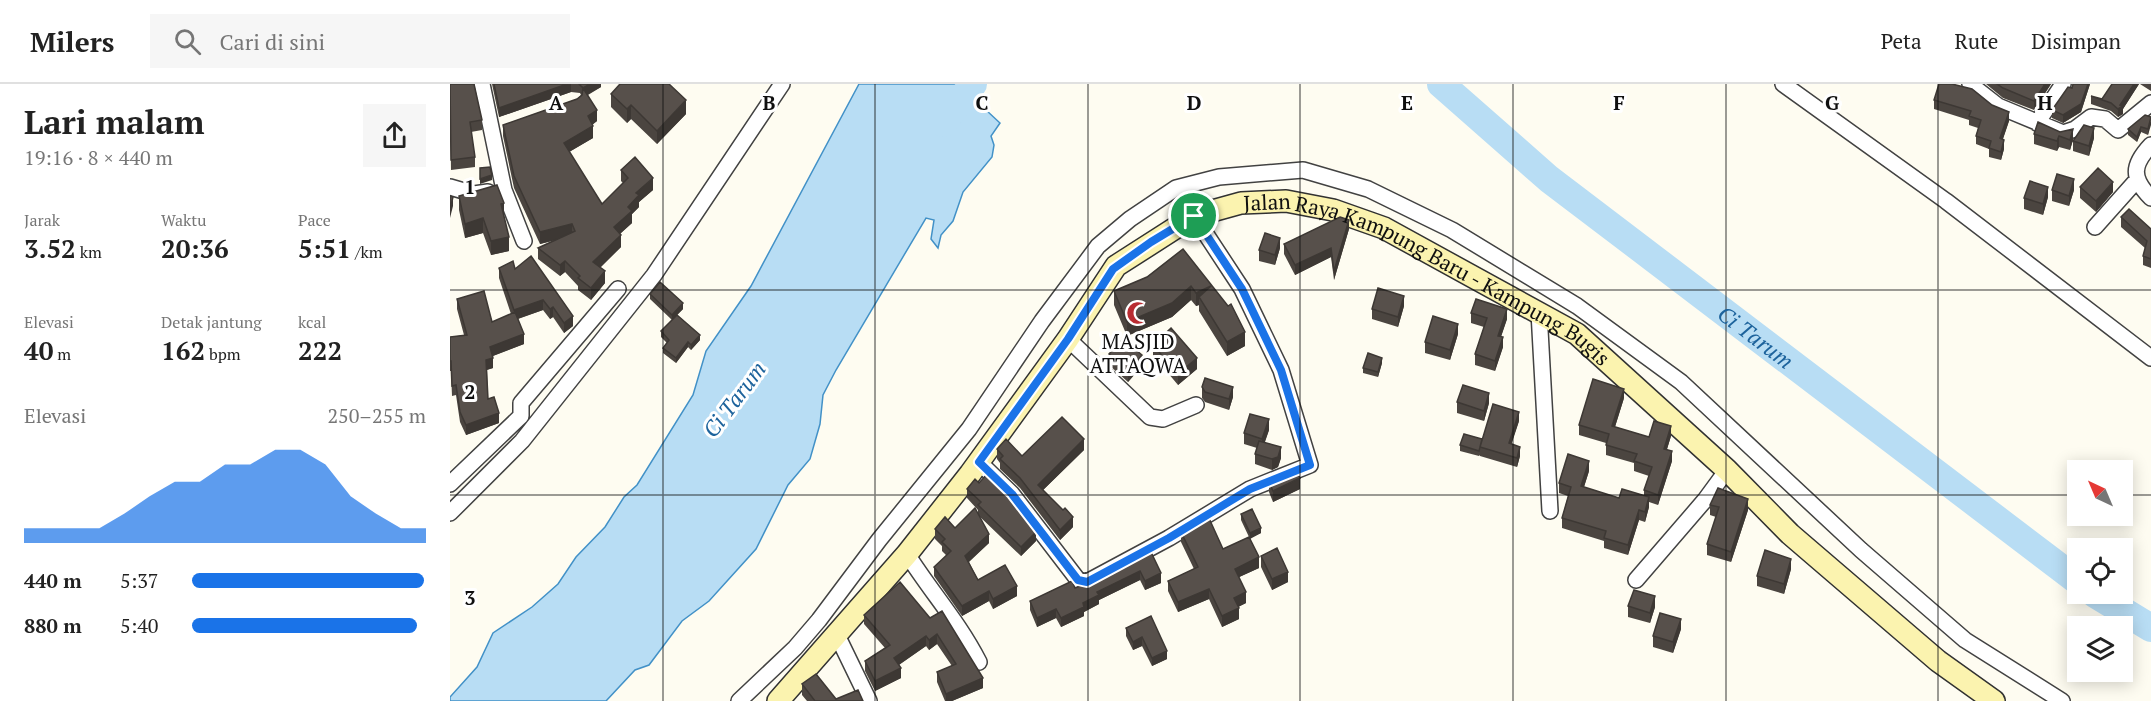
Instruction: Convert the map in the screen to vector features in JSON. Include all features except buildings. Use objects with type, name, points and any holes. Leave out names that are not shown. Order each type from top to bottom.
[{"type":"street","points":[[482,84],[497,129],[504,186],[524,241]]},
{"type":"street","points":[[450,513],[522,441],[646,284],[782,84]]},
{"type":"street","points":[[1783,84],[1946,201],[2151,358]]},
{"type":"street","points":[[1970,84],[1998,106],[2066,133],[2090,118],[2099,117],[2118,130],[2151,103]]},
{"type":"street","points":[[2037,123],[2063,84]]},
{"type":"street","points":[[2095,227],[2136,181],[2138,164],[2151,145]]},
{"type":"street","points":[[739,701],[795,648],[819,621],[879,540],[969,429],[1042,321],[1098,246],[1130,219],[1176,188],[1219,177],[1303,170],[1368,189],[1452,230],[1577,306],[1681,382],[1785,476],[1861,550],[1965,640],[2062,701]]},
{"type":"street","points":[[2136,181],[2151,198]]},
{"type":"street","points":[[450,187],[481,194],[504,186]]},
{"type":"street","name":"Jalan Raya Kampung Baru - Kampung Bugis","points":[[778,701],[908,554],[979,462],[1068,339],[1116,266],[1194,216],[1241,203],[1286,201],[1333,210],[1384,228],[1577,334],[1727,470],[1790,534],[1962,680],[1994,701]]},
{"type":"street","points":[[979,462],[1012,494],[1078,580],[1087,582],[1169,538],[1250,489],[1310,465],[1281,370],[1242,289],[1194,216]]},
{"type":"street","points":[[450,484],[521,416],[521,403],[618,289]]},
{"type":"street","points":[[1539,312],[1550,511]]},
{"type":"street","points":[[1068,339],[1150,417],[1163,419],[1196,405]]},
{"type":"street","points":[[1636,580],[1705,500],[1727,470]]},
{"type":"street","points":[[908,554],[925,581],[952,615],[979,662]]},
{"type":"street","points":[[837,635],[869,701]]},
{"type":"water","points":[[859,84],[958,84],[1000,123],[991,136],[994,145],[992,157],[963,192],[953,221],[941,235],[938,248],[931,239],[934,220],[926,218],[836,370],[823,395],[820,424],[810,459],[788,485],[756,549],[709,601],[682,621],[649,665],[635,670],[606,701],[450,701],[450,697],[477,667],[493,633],[532,607],[558,584],[576,557],[605,527],[624,497],[637,485],[693,395],[706,351],[751,286]]},
{"type":"waterway","name":"Ci Tarum","points":[[943,123],[973,84]]},
{"type":"waterway","name":"Ci Tarum","points":[[1441,84],[1549,179],[2067,573]]},
{"type":"waterway","name":"Ci Tarum","points":[[2111,604],[2151,628]]},
{"type":"place","name":"MASJID ATTAQWA","points":[[1138,313]]},
{"type":"route","points":[[1194,216],[1242,289],[1260,324],[1281,370],[1310,465],[1287,472],[1250,489],[1169,538],[1087,582],[1078,580],[1012,494],[979,462],[1068,339],[1113,269],[1128,257],[1194,216]]}]
